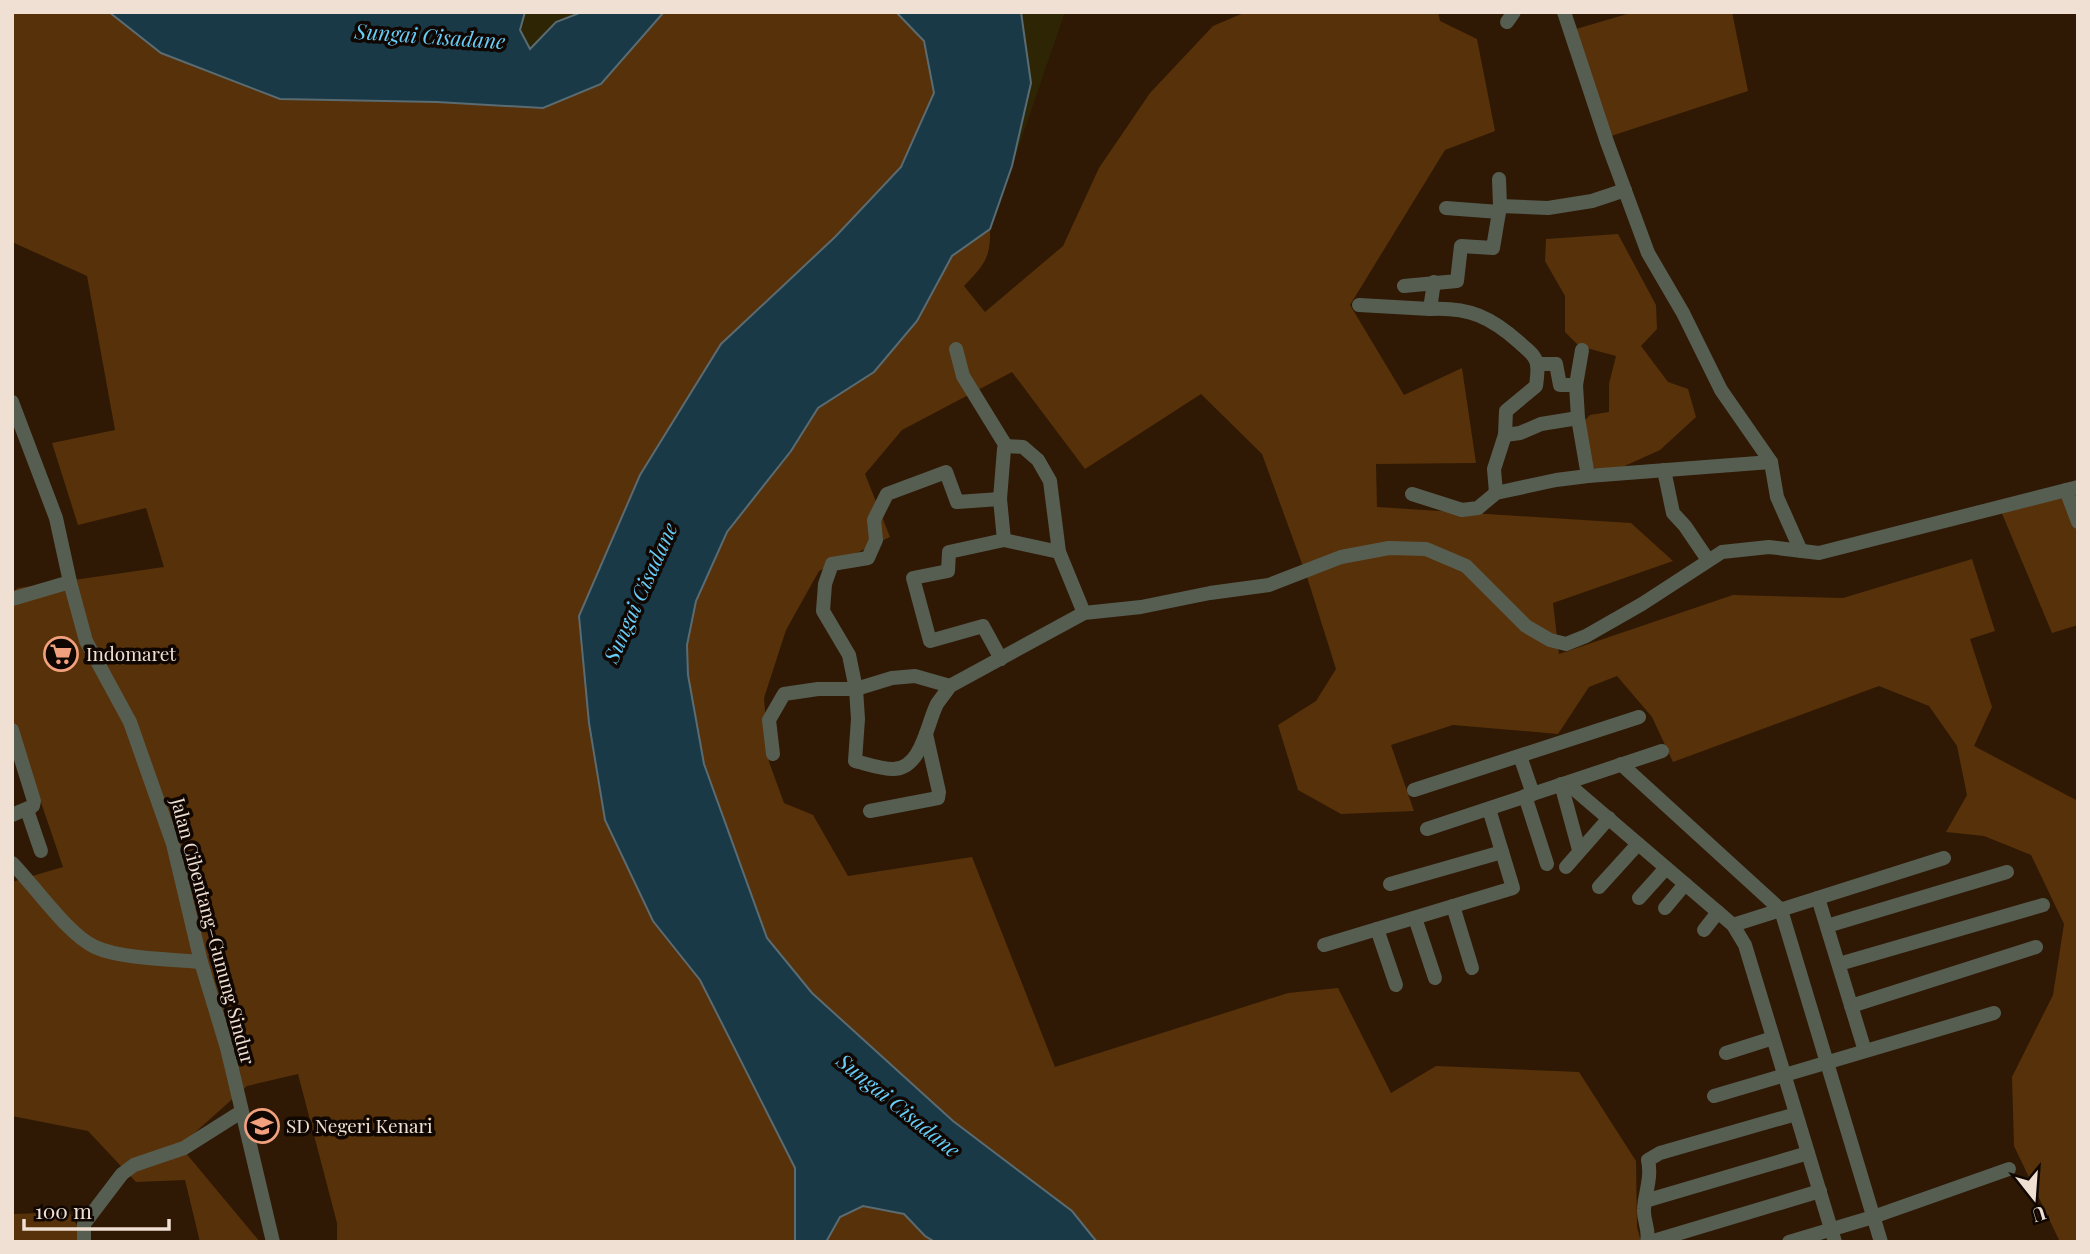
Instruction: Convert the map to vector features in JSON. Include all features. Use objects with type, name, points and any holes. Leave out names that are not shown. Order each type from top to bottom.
[{"type":"street","points":[[1564,12],[1607,142],[1648,253],[1684,313],[1721,390],[1771,462],[1777,497],[1801,551]]},
{"type":"street","points":[[1404,286],[1457,281],[1461,246],[1493,248],[1499,209],[1499,179]]},
{"type":"street","points":[[1447,208],[1548,208],[1592,201],[1625,190]]},
{"type":"street","points":[[1430,309],[1434,282]]},
{"type":"street","points":[[1359,305],[1451,308],[1480,315],[1499,325],[1533,355],[1537,364],[1536,386],[1506,411],[1505,435],[1494,469],[1496,493]]},
{"type":"street","points":[[956,349],[963,376],[1006,446]]},
{"type":"street","points":[[1582,350],[1576,385],[1578,418],[1588,476]]},
{"type":"street","points":[[1537,364],[1556,364],[1560,385],[1576,385]]},
{"type":"street","name":"Jalan Cibentang–Gunung Sindur","points":[[12,402],[56,518],[86,641],[130,722],[173,844],[273,1242]]},
{"type":"street","points":[[1505,435],[1520,433],[1541,424],[1578,418]]},
{"type":"street","points":[[1004,540],[1000,499],[1006,446]]},
{"type":"street","points":[[1006,446],[1023,447],[1038,460],[1050,481],[1059,552],[1084,613]]},
{"type":"street","points":[[1412,494],[1462,510],[1478,508],[1496,493],[1588,476],[1771,462]]},
{"type":"street","points":[[1664,470],[1673,513],[1708,560]]},
{"type":"street","points":[[1000,499],[957,502],[946,472],[887,494],[874,520],[876,540],[867,558],[832,564],[825,584],[824,611],[849,655],[856,689],[858,719],[855,761],[893,769],[901,768],[915,758],[937,705],[950,687],[1084,613],[1141,607],[1210,593],[1269,585],[1341,557],[1389,548],[1426,549],[1466,566],[1526,626],[1550,640],[1566,644],[1587,636],[1642,604],[1722,552],[1769,547],[1819,553],[2072,489],[2078,522]]},
{"type":"street","points":[[1001,659],[983,626],[930,641],[913,578],[948,571],[949,552],[1004,540],[1059,552]]},
{"type":"street","points":[[12,600],[70,582]]},
{"type":"street","points":[[774,754],[769,720],[784,694],[818,689],[856,689],[892,678],[915,676],[950,687]]},
{"type":"street","points":[[1414,790],[1639,717]]},
{"type":"street","points":[[12,730],[34,801],[33,806],[20,812],[41,851]]},
{"type":"street","points":[[870,811],[938,798],[926,733]]},
{"type":"street","points":[[1427,829],[1662,751]]},
{"type":"street","points":[[1520,755],[1547,864]]},
{"type":"street","points":[[1621,764],[1781,910],[1881,1242]]},
{"type":"street","points":[[1564,783],[1609,818],[1733,925],[1745,945],[1833,1235]]},
{"type":"street","points":[[1564,783],[1579,850]]},
{"type":"street","points":[[1324,945],[1513,888],[1489,809]]},
{"type":"street","points":[[1566,867],[1609,818]]},
{"type":"street","points":[[1600,887],[1638,844]]},
{"type":"street","points":[[1390,884],[1502,852]]},
{"type":"street","points":[[1733,925],[1944,858]]},
{"type":"street","points":[[12,863],[74,932],[93,946],[114,953],[201,962]]},
{"type":"street","points":[[1639,898],[1666,868]]},
{"type":"street","points":[[1827,926],[2007,872]]},
{"type":"street","points":[[1665,908],[1685,884]]},
{"type":"street","points":[[1818,898],[1865,1051]]},
{"type":"street","points":[[1839,964],[2043,905]]},
{"type":"street","points":[[1453,906],[1472,968]]},
{"type":"street","points":[[1704,930],[1718,912]]},
{"type":"street","points":[[1415,918],[1434,978]]},
{"type":"street","points":[[1377,929],[1396,985]]},
{"type":"street","points":[[1852,1006],[2036,947]]},
{"type":"street","points":[[1714,1096],[1994,1013]]},
{"type":"street","points":[[1726,1053],[1773,1038]]},
{"type":"street","points":[[84,1242],[84,1224],[122,1174],[134,1165],[184,1148],[240,1112]]},
{"type":"street","points":[[1796,1114],[1653,1156],[1648,1160],[1650,1183],[1643,1212],[1649,1242],[1820,1191]]},
{"type":"street","points":[[1646,1201],[1808,1153]]},
{"type":"street","points":[[1789,1242],[1833,1235],[1873,1217],[2010,1169]]},
{"type":"shaded area","points":[[12,12],[109,12],[161,53],[437,102],[543,108],[601,84],[664,12],[896,12],[924,41],[934,93],[901,167],[835,237],[579,616],[589,723],[605,820],[653,921],[700,980],[795,1168],[795,1242],[337,1242],[337,1223],[298,1074],[247,1086],[180,1146],[260,1242],[200,1242],[185,1180],[136,1182],[88,1131],[12,1116],[12,882],[63,867],[12,717],[12,592],[18,588],[164,567],[146,508],[78,525],[52,443],[115,430],[87,276],[12,242]]},
{"type":"shaded area","points":[[1246,12],[1438,12],[1440,21],[1477,39],[1495,131],[1445,150],[1350,305],[1404,395],[1462,368],[1476,463],[1376,464],[1377,507],[1631,523],[1673,561],[1553,603],[1559,654],[1733,595],[1843,598],[1972,559],[1995,631],[1970,639],[1992,707],[1974,746],[2078,801],[2078,1242],[2060,1242],[2014,1146],[2012,1077],[2053,995],[2064,924],[2031,855],[1984,836],[1946,832],[1967,795],[1957,746],[1929,706],[1879,686],[1673,762],[1652,717],[1617,676],[1589,687],[1558,734],[1453,725],[1391,745],[1414,811],[1341,814],[1298,790],[1278,725],[1316,701],[1336,669],[1308,580],[1262,454],[1201,394],[1085,469],[1012,372],[902,430],[865,474],[890,537],[819,571],[786,630],[764,698],[769,762],[784,803],[813,815],[848,876],[972,857],[1055,1067],[1288,993],[1338,988],[1391,1093],[1436,1066],[1579,1072],[1636,1161],[1637,1227],[1641,1242],[1097,1242],[1072,1211],[953,1121],[812,993],[767,938],[704,764],[688,675],[687,645],[696,601],[727,532],[791,451],[818,408],[874,372],[917,321],[952,256],[990,229],[987,255],[964,286],[985,312],[1063,246],[1099,168],[1150,93],[1213,26]]},
{"type":"shaded area","points":[[1634,12],[1732,12],[1748,91],[1605,138],[1576,29]]},
{"type":"shaded area","points":[[1618,234],[1656,305],[1657,329],[1641,346],[1668,382],[1688,389],[1696,417],[1660,450],[1607,474],[1584,463],[1577,428],[1590,415],[1609,412],[1609,384],[1616,356],[1579,346],[1565,332],[1565,296],[1545,261],[1546,239]]},
{"type":"shaded area","points":[[2078,483],[2078,625],[2052,633],[1998,504]]},
{"type":"shaded area","points":[[863,1206],[904,1214],[925,1236],[935,1242],[826,1242],[840,1217]]},
{"type":"shaded area","points":[[12,1212],[69,1212],[87,1242],[12,1242]]},
{"type":"sand","points":[[525,12],[582,12],[556,22],[530,49],[519,30]]},
{"type":"sand","points":[[1021,12],[1065,12],[1012,166],[1031,83]]},
{"type":"water","name":"Sungai Cisadane","points":[[109,12],[525,12],[520,30],[530,49],[556,22],[582,12],[664,12],[601,84],[543,108],[437,102],[280,99],[161,53]]},
{"type":"water","name":"Sungai Cisadane","points":[[896,12],[1021,12],[1031,83],[1012,166],[990,229],[952,256],[917,321],[874,372],[818,408],[791,451],[727,532],[696,601],[687,645],[688,675],[704,764],[767,938],[812,993],[953,1121],[1072,1211],[1097,1242],[935,1242],[925,1236],[904,1214],[863,1206],[840,1217],[826,1242],[795,1242],[795,1168],[700,980],[653,921],[605,820],[589,723],[579,616],[640,475],[721,344],[835,237],[901,167],[934,93],[924,41]]},
{"type":"place","name":"Indomaret","points":[[61,654]]},
{"type":"place","name":"SD Negeri Kenari","points":[[262,1126]]}]
